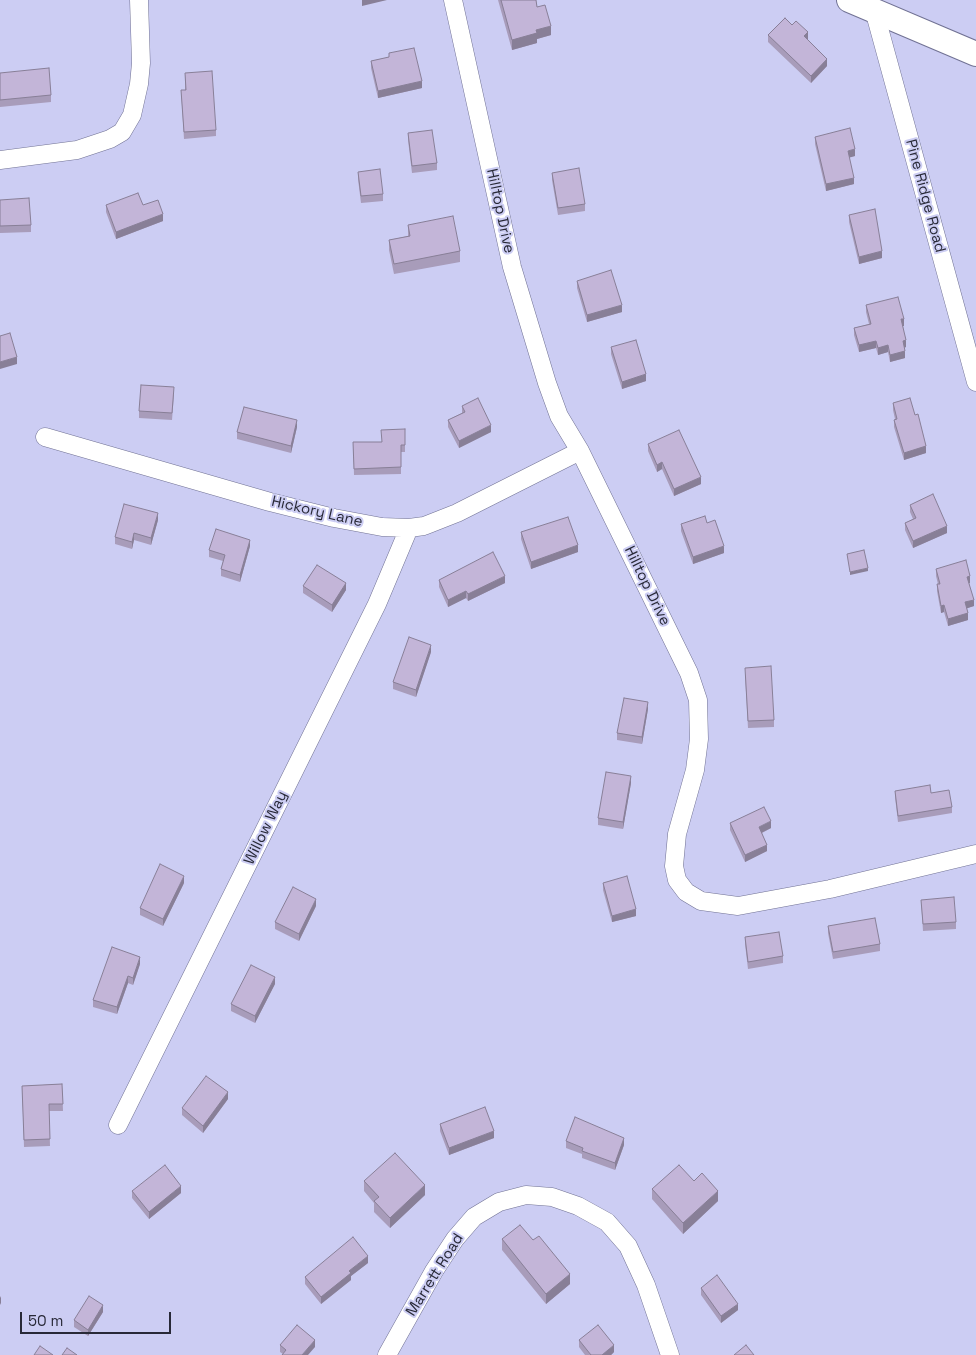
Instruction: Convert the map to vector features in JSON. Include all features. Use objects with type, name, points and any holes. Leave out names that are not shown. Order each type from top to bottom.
[{"type":"street","points":[[0,160],[77,150],[110,139],[122,132],[132,115],[139,84],[141,48],[139,0]]},
{"type":"street","name":"Hilltop Drive","points":[[454,0],[512,266],[559,416],[580,451],[689,673],[698,700],[700,721],[695,770],[677,834],[674,866],[678,880],[686,892],[701,901],[738,906],[830,889],[976,854]]},
{"type":"street","points":[[849,0],[976,54]]},
{"type":"street","name":"Pine Ridge Road","points":[[874,10],[976,382]]},
{"type":"street","name":"Hickory Lane","points":[[45,437],[270,502],[334,518],[382,527],[409,528],[424,526],[449,516],[580,451]]},
{"type":"street","name":"Willow Way","points":[[118,1125],[376,604],[409,528]]},
{"type":"street","name":"Marrett Road","points":[[387,1355],[434,1271],[455,1239],[474,1217],[499,1202],[526,1195],[552,1197],[578,1206],[607,1222],[628,1246],[646,1284],[670,1355]]},
{"type":"building","points":[[501,0],[536,0],[537,7],[545,5],[551,26],[536,30],[537,33],[512,40]]},
{"type":"building","points":[[785,18],[792,25],[796,21],[808,32],[804,36],[827,59],[811,76],[768,35]]},
{"type":"building","points":[[414,48],[422,81],[378,91],[371,61],[389,57],[389,53]]},
{"type":"building","points":[[49,68],[51,95],[0,100],[0,73]]},
{"type":"building","points":[[212,71],[216,130],[184,132],[181,90],[186,90],[185,73]]},
{"type":"building","points":[[850,128],[855,149],[848,151],[854,178],[826,184],[815,137]]},
{"type":"building","points":[[432,130],[437,163],[412,166],[408,133]]},
{"type":"building","points":[[579,168],[585,204],[558,208],[552,173]]},
{"type":"building","points":[[380,169],[383,194],[361,196],[358,172]]},
{"type":"building","points":[[138,193],[143,205],[158,200],[163,214],[116,232],[106,205]]},
{"type":"building","points":[[29,198],[31,225],[0,226],[0,200]]},
{"type":"building","points":[[875,209],[882,251],[859,257],[849,215]]},
{"type":"building","points":[[453,216],[460,251],[394,264],[389,240],[410,236],[408,225]]},
{"type":"building","points":[[611,270],[622,305],[587,315],[577,281]]},
{"type":"building","points":[[898,297],[904,319],[901,319],[906,340],[903,341],[905,351],[890,355],[888,345],[878,348],[876,341],[859,345],[854,328],[871,324],[866,305]]},
{"type":"building","points":[[10,333],[17,357],[0,362],[0,336]]},
{"type":"building","points":[[636,340],[646,374],[622,382],[611,347]]},
{"type":"building","points":[[141,385],[174,387],[172,413],[139,411]]},
{"type":"building","points":[[478,398],[491,425],[459,441],[448,420],[465,412],[462,406]]},
{"type":"building","points":[[910,398],[915,415],[918,414],[926,446],[904,453],[894,420],[897,419],[893,403]]},
{"type":"building","points":[[244,407],[297,420],[291,446],[237,432]]},
{"type":"building","points":[[405,429],[405,445],[401,445],[401,467],[354,469],[353,442],[382,442],[381,430]]},
{"type":"building","points":[[679,430],[701,477],[674,489],[662,462],[657,465],[648,444]]},
{"type":"building","points":[[933,494],[947,526],[913,541],[905,523],[916,518],[910,505]]},
{"type":"building","points":[[124,504],[158,513],[151,538],[134,533],[132,542],[115,537]]},
{"type":"building","points":[[705,516],[707,523],[715,520],[724,546],[693,557],[681,524]]},
{"type":"building","points":[[568,517],[578,545],[531,562],[521,532]]},
{"type":"building","points":[[216,529],[250,540],[240,575],[221,569],[225,555],[209,550]]},
{"type":"building","points":[[864,550],[868,568],[850,572],[847,554]]},
{"type":"building","points":[[493,552],[505,576],[468,594],[466,591],[448,600],[439,580]]},
{"type":"building","points":[[966,560],[970,576],[967,577],[974,600],[965,602],[968,613],[948,619],[944,605],[941,606],[937,584],[940,584],[936,569]]},
{"type":"building","points":[[317,565],[346,583],[332,605],[303,586]]},
{"type":"building","points":[[409,637],[431,645],[416,690],[393,682]]},
{"type":"building","points":[[771,666],[774,720],[748,721],[745,668]]},
{"type":"building","points":[[624,698],[648,702],[642,737],[617,733]]},
{"type":"building","points":[[606,772],[631,776],[623,822],[598,818]]},
{"type":"building","points":[[930,785],[931,793],[949,790],[952,807],[898,816],[895,791]]},
{"type":"building","points":[[764,807],[771,821],[759,827],[767,845],[745,855],[730,823]]},
{"type":"building","points":[[160,864],[184,876],[163,919],[140,908]]},
{"type":"building","points":[[627,876],[636,909],[612,916],[603,883]]},
{"type":"building","points":[[293,887],[316,899],[299,934],[275,922]]},
{"type":"building","points":[[954,897],[956,922],[923,924],[921,900]]},
{"type":"building","points":[[875,918],[880,944],[833,952],[828,926]]},
{"type":"building","points":[[779,932],[783,956],[748,962],[745,937]]},
{"type":"building","points":[[112,947],[140,957],[133,978],[128,976],[117,1007],[93,1000]]},
{"type":"building","points":[[251,965],[275,977],[255,1016],[231,1004]]},
{"type":"building","points":[[206,1076],[228,1092],[203,1126],[182,1108]]},
{"type":"building","points":[[62,1084],[63,1104],[49,1104],[50,1139],[24,1140],[22,1086]]},
{"type":"building","points":[[485,1107],[494,1131],[449,1148],[440,1124]]},
{"type":"building","points":[[575,1117],[624,1138],[615,1163],[582,1151],[583,1148],[566,1141]]},
{"type":"building","points":[[395,1153],[425,1185],[390,1218],[374,1201],[379,1197],[364,1181]]},
{"type":"building","points":[[165,1165],[181,1186],[149,1212],[132,1191]]},
{"type":"building","points":[[679,1165],[694,1181],[702,1173],[718,1191],[683,1223],[652,1189]]},
{"type":"building","points":[[520,1225],[533,1240],[539,1236],[570,1274],[546,1294],[502,1239]]},
{"type":"building","points":[[353,1237],[368,1256],[349,1271],[351,1273],[321,1297],[305,1277]]},
{"type":"building","points":[[717,1275],[738,1304],[721,1316],[701,1288]]},
{"type":"building","points":[[89,1296],[103,1305],[88,1330],[74,1320]]},
{"type":"building","points":[[297,1325],[315,1340],[302,1355],[282,1355],[286,1350],[280,1345]]},
{"type":"building","points":[[598,1325],[614,1345],[602,1355],[591,1355],[579,1340]]},
{"type":"building","points":[[746,1345],[754,1355],[734,1355]]},
{"type":"building","points":[[40,1346],[53,1355],[34,1355]]},
{"type":"building","points":[[67,1348],[77,1355],[62,1355]]}]
